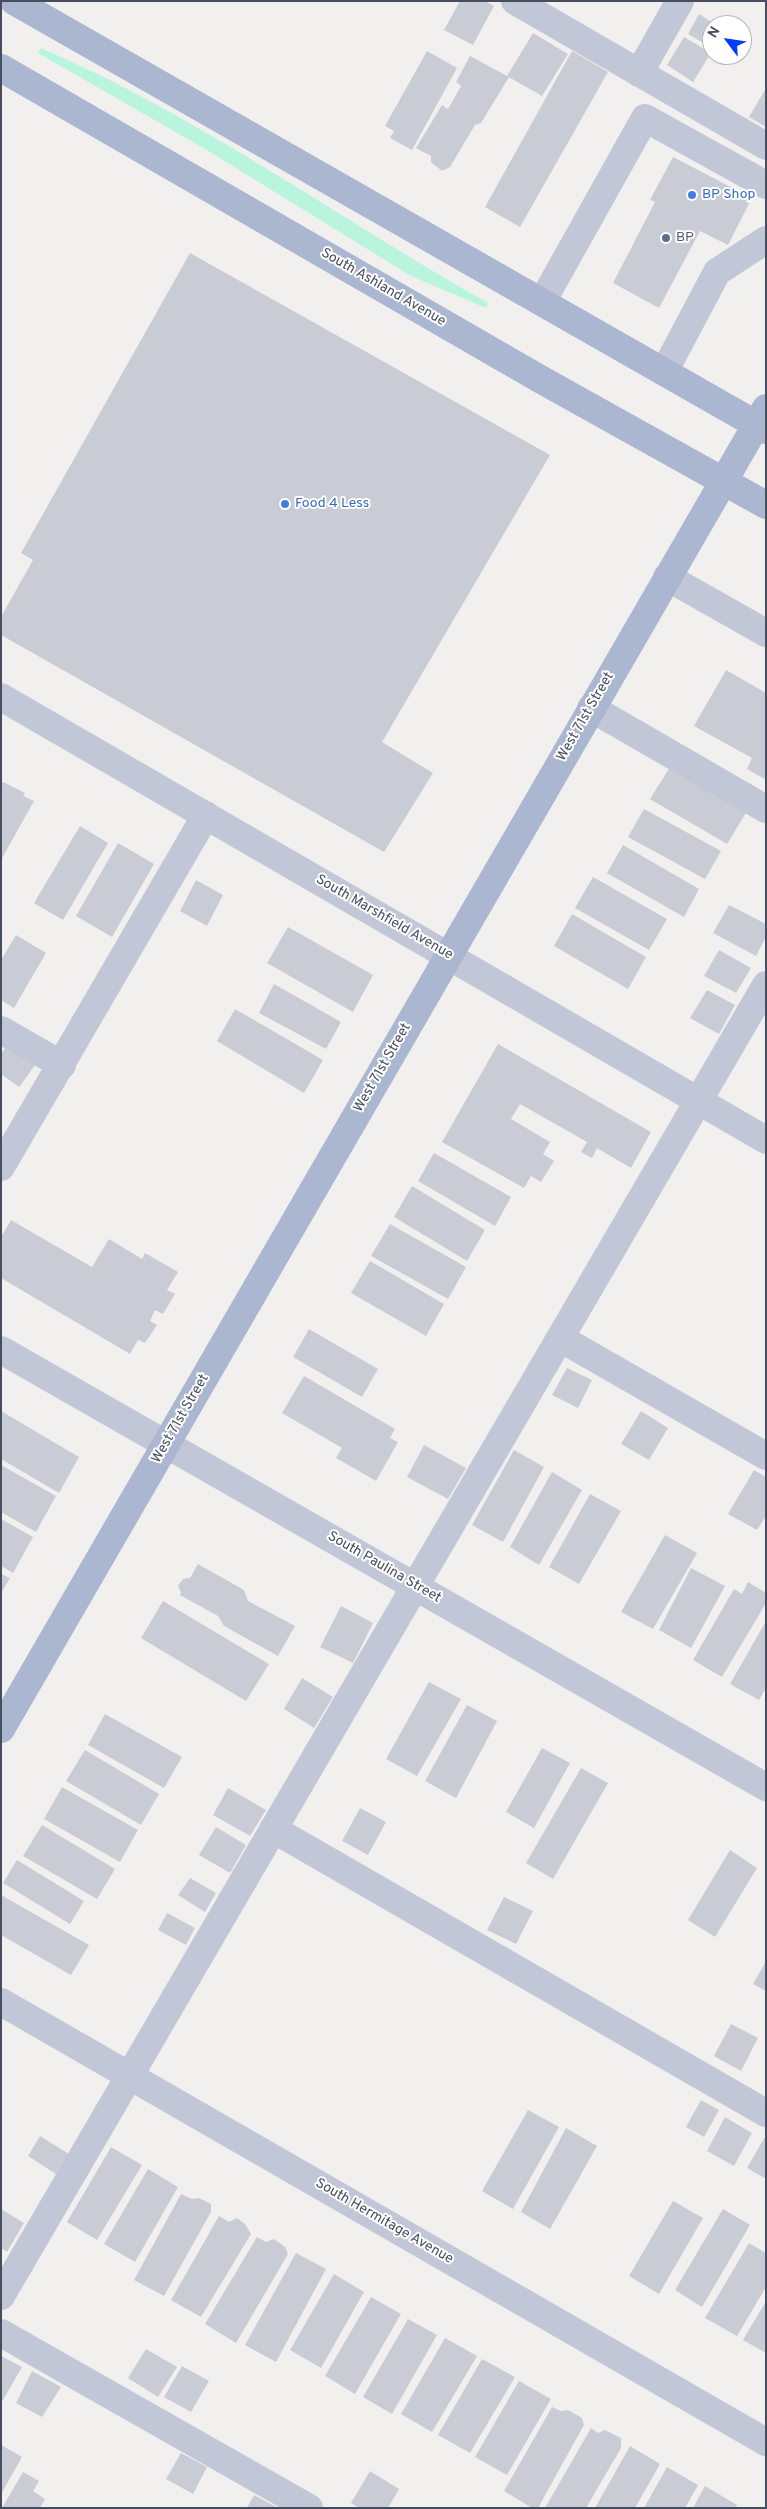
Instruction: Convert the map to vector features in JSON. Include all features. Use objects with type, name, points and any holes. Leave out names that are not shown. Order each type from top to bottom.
[{"type":"main road","points":[[14,1],[664,372],[763,421]]},
{"type":"main road","name":"South Ashland Avenue","points":[[1,68],[540,379],[766,505]]},
{"type":"main road","name":"West 71st Street","points":[[1,1729],[667,577],[723,481],[763,421]]},
{"type":"street","points":[[515,1],[766,146]]},
{"type":"street","points":[[639,73],[680,1]]},
{"type":"street","points":[[542,302],[645,118],[766,185]]},
{"type":"street","points":[[664,372],[717,272],[766,240]]},
{"type":"street","points":[[667,577],[766,633]]},
{"type":"street","name":"South Marshfield Avenue","points":[[1,697],[766,1140]]},
{"type":"street","points":[[591,708],[766,809]]},
{"type":"street","points":[[1,1167],[206,815]]},
{"type":"street","points":[[1,2296],[766,984]]},
{"type":"street","points":[[1,1030],[62,1065]]},
{"type":"street","points":[[560,1338],[766,1456]]},
{"type":"street","name":"South Paulina Street","points":[[1,1350],[766,1787]]},
{"type":"street","points":[[273,1829],[766,2113]]},
{"type":"street","name":"South Hermitage Avenue","points":[[1,2002],[766,2442]]},
{"type":"street","points":[[1,2333],[309,2508]]},
{"type":"green space","points":[[41,48],[99,75],[213,136],[432,271],[488,303],[486,308],[411,276],[205,149],[38,53]]},
{"type":"building","points":[[460,1],[485,1],[494,6],[473,45],[444,30]]},
{"type":"building","points":[[699,14],[702,16],[702,42],[688,34]]},
{"type":"building","points":[[533,33],[568,54],[542,96],[507,76]]},
{"type":"building","points":[[684,37],[702,48],[702,65],[704,65],[693,82],[667,65]]},
{"type":"building","points":[[427,51],[457,68],[412,150],[390,138],[394,131],[385,126]]},
{"type":"building","points":[[572,51],[608,72],[520,227],[485,207]]},
{"type":"building","points":[[470,56],[509,77],[481,123],[475,125],[450,167],[442,171],[431,162],[431,156],[416,148],[442,105],[448,109],[461,86],[456,82]]},
{"type":"building","points":[[766,88],[766,127],[749,117]]},
{"type":"building","name":"BP","points":[[673,157],[752,198],[728,245],[700,231],[659,308],[613,283],[655,202],[650,200]]},
{"type":"building","name":"Food 4 Less","points":[[190,253],[550,455],[382,742],[433,773],[384,852],[1,635],[1,617],[33,560],[21,553]]},
{"type":"building","points":[[726,670],[766,693],[766,780],[747,769],[752,758],[694,726]]},
{"type":"building","points":[[670,767],[747,811],[727,844],[650,799]]},
{"type":"building","points":[[3,782],[25,793],[23,796],[34,801],[1,860],[1,785]]},
{"type":"building","points":[[644,809],[721,851],[705,879],[628,837]]},
{"type":"building","points":[[80,826],[108,843],[63,920],[34,903]]},
{"type":"building","points":[[118,843],[154,864],[112,937],[76,916]]},
{"type":"building","points":[[623,845],[699,889],[684,917],[607,873]]},
{"type":"building","points":[[593,877],[667,919],[649,950],[575,908]]},
{"type":"building","points":[[196,880],[223,895],[207,926],[180,911]]},
{"type":"building","points":[[729,905],[766,924],[766,937],[756,956],[713,933]]},
{"type":"building","points":[[572,914],[646,957],[628,989],[554,946]]},
{"type":"building","points":[[288,927],[373,975],[353,1012],[267,963]]},
{"type":"building","points":[[16,935],[46,953],[14,1008],[1,1000],[1,960]]},
{"type":"building","points":[[719,950],[751,968],[736,993],[704,976]]},
{"type":"building","points":[[274,984],[341,1022],[326,1049],[259,1013]]},
{"type":"building","points":[[707,990],[735,1005],[719,1034],[690,1018]]},
{"type":"building","points":[[235,1009],[323,1060],[304,1093],[217,1041]]},
{"type":"building","points":[[10,1041],[38,1061],[19,1087],[1,1074],[1,1054]]},
{"type":"building","points":[[498,1044],[651,1132],[631,1168],[597,1148],[592,1158],[581,1152],[587,1142],[520,1104],[511,1119],[550,1142],[543,1154],[554,1161],[541,1182],[531,1176],[524,1188],[442,1142]]},
{"type":"building","points":[[434,1153],[511,1197],[495,1226],[418,1181]]},
{"type":"building","points":[[412,1186],[485,1230],[467,1261],[394,1217]]},
{"type":"building","points":[[11,1220],[92,1267],[109,1239],[142,1259],[145,1253],[178,1272],[167,1290],[175,1294],[163,1314],[155,1310],[150,1321],[157,1325],[145,1343],[138,1340],[130,1354],[1,1278],[1,1237]]},
{"type":"building","points":[[390,1224],[466,1267],[448,1299],[371,1256]]},
{"type":"building","points":[[370,1261],[444,1304],[426,1336],[351,1293]]},
{"type":"building","points":[[309,1329],[378,1369],[362,1397],[293,1357]]},
{"type":"building","points":[[567,1368],[592,1380],[578,1408],[552,1395]]},
{"type":"building","points":[[304,1376],[395,1429],[390,1438],[398,1442],[376,1481],[336,1458],[342,1448],[282,1413]]},
{"type":"building","points":[[1,1411],[79,1457],[59,1493],[1,1459]]},
{"type":"building","points":[[641,1411],[668,1428],[649,1460],[621,1444]]},
{"type":"building","points":[[424,1445],[466,1468],[448,1499],[407,1477]]},
{"type":"building","points":[[514,1450],[544,1467],[503,1542],[472,1525]]},
{"type":"building","points":[[1,1465],[56,1496],[36,1532],[1,1512]]},
{"type":"building","points":[[754,1470],[766,1477],[766,1516],[757,1530],[728,1514]]},
{"type":"building","points":[[552,1472],[582,1490],[539,1565],[510,1547]]},
{"type":"building","points":[[590,1494],[621,1511],[579,1584],[549,1567]]},
{"type":"building","points":[[1,1519],[33,1537],[13,1573],[1,1566]]},
{"type":"building","points":[[665,1535],[697,1553],[653,1629],[621,1612]]},
{"type":"building","points":[[198,1564],[244,1590],[248,1601],[295,1626],[278,1656],[224,1626],[218,1616],[180,1595],[181,1592],[178,1586],[183,1579],[190,1578]]},
{"type":"building","points":[[691,1568],[725,1586],[691,1648],[659,1630]]},
{"type":"building","points":[[1,1574],[10,1578],[1,1593]]},
{"type":"building","points":[[748,1582],[766,1593],[766,1603],[722,1677],[693,1660],[734,1589],[742,1594]]},
{"type":"building","points":[[163,1601],[269,1664],[246,1701],[141,1638]]},
{"type":"building","points":[[341,1606],[373,1623],[353,1663],[320,1647]]},
{"type":"building","points":[[766,1621],[766,1688],[759,1700],[730,1684]]},
{"type":"building","points":[[302,1678],[333,1697],[314,1728],[284,1709]]},
{"type":"building","points":[[429,1682],[461,1699],[417,1776],[386,1759]]},
{"type":"building","points":[[467,1705],[497,1721],[456,1798],[425,1781]]},
{"type":"building","points":[[105,1714],[182,1757],[164,1788],[88,1745]]},
{"type":"building","points":[[542,1748],[570,1763],[534,1828],[506,1812]]},
{"type":"building","points":[[85,1750],[159,1794],[141,1825],[66,1781]]},
{"type":"building","points":[[581,1768],[608,1783],[553,1879],[526,1863]]},
{"type":"building","points":[[62,1787],[138,1830],[120,1862],[44,1819]]},
{"type":"building","points":[[228,1788],[266,1810],[250,1836],[213,1815]]},
{"type":"building","points":[[360,1808],[386,1822],[368,1855],[342,1841]]},
{"type":"building","points":[[42,1825],[115,1869],[97,1899],[23,1856]]},
{"type":"building","points":[[216,1827],[246,1845],[230,1873],[199,1855]]},
{"type":"building","points":[[730,1850],[757,1868],[715,1937],[688,1920]]},
{"type":"building","points":[[17,1860],[84,1901],[70,1924],[3,1883]]},
{"type":"building","points":[[190,1878],[216,1893],[205,1912],[178,1895]]},
{"type":"building","points":[[1,1895],[89,1945],[71,1975],[1,1935]]},
{"type":"building","points":[[504,1897],[533,1911],[516,1944],[487,1930]]},
{"type":"building","points":[[167,1913],[195,1928],[186,1945],[158,1930]]},
{"type":"building","points":[[766,1961],[766,1991],[753,1984]]},
{"type":"building","points":[[731,2024],[758,2038],[741,2071],[714,2056]]},
{"type":"building","points":[[701,2100],[719,2110],[704,2137],[686,2127]]},
{"type":"building","points":[[528,2110],[559,2127],[513,2209],[482,2191]]},
{"type":"building","points":[[725,2117],[752,2133],[734,2166],[707,2151]]},
{"type":"building","points":[[566,2128],[597,2146],[550,2229],[521,2212]]},
{"type":"building","points":[[766,2135],[766,2179],[747,2168]]},
{"type":"building","points":[[40,2136],[69,2154],[56,2174],[28,2156]]},
{"type":"building","points":[[111,2147],[142,2165],[97,2240],[67,2222]]},
{"type":"building","points":[[148,2169],[178,2187],[135,2262],[104,2244]]},
{"type":"building","points":[[181,2194],[192,2199],[199,2198],[211,2204],[211,2212],[164,2296],[134,2280]]},
{"type":"building","points":[[673,2201],[703,2218],[659,2294],[629,2276]]},
{"type":"building","points":[[1,2209],[24,2223],[7,2252],[1,2248]]},
{"type":"building","points":[[723,2209],[750,2225],[702,2307],[675,2290]]},
{"type":"building","points":[[219,2216],[229,2222],[237,2218],[245,2224],[251,2234],[201,2317],[171,2300]]},
{"type":"building","points":[[257,2237],[266,2242],[274,2239],[285,2247],[288,2254],[236,2343],[205,2324]]},
{"type":"building","points":[[749,2243],[766,2253],[766,2287],[737,2336],[705,2318]]},
{"type":"building","points":[[296,2253],[326,2269],[276,2362],[245,2345]]},
{"type":"building","points":[[334,2274],[364,2292],[321,2368],[290,2350]]},
{"type":"building","points":[[371,2297],[401,2314],[355,2394],[325,2376]]},
{"type":"building","points":[[766,2301],[766,2353],[743,2340]]},
{"type":"building","points":[[408,2319],[437,2335],[392,2414],[363,2397]]},
{"type":"building","points":[[445,2338],[477,2356],[432,2432],[401,2414]]},
{"type":"building","points":[[146,2349],[177,2367],[158,2397],[128,2378]]},
{"type":"building","points":[[1,2356],[22,2367],[3,2400],[1,2400]]},
{"type":"building","points":[[482,2359],[515,2377],[470,2453],[438,2435]]},
{"type":"building","points":[[182,2366],[209,2381],[191,2412],[164,2397]]},
{"type":"building","points":[[32,2371],[61,2387],[42,2417],[16,2403]]},
{"type":"building","points":[[519,2381],[551,2399],[507,2475],[475,2457]]},
{"type":"building","points":[[552,2407],[561,2411],[568,2410],[582,2418],[584,2425],[538,2508],[532,2508],[504,2491]]},
{"type":"building","points":[[591,2428],[598,2433],[605,2430],[621,2438],[621,2448],[586,2508],[545,2508]]},
{"type":"building","points":[[1,2445],[22,2457],[1,2494]]},
{"type":"building","points":[[630,2446],[660,2464],[635,2508],[595,2508]]},
{"type":"building","points":[[181,2453],[207,2467],[193,2494],[166,2479]]},
{"type":"building","points":[[667,2467],[698,2485],[685,2508],[644,2508]]},
{"type":"building","points":[[370,2471],[399,2489],[388,2508],[359,2508],[351,2503]]},
{"type":"building","points":[[23,2472],[39,2481],[33,2491],[45,2499],[40,2508],[2,2508]]},
{"type":"building","points":[[705,2486],[737,2505],[735,2508],[693,2508]]},
{"type":"building","points":[[254,2495],[278,2508],[247,2508]]},
{"type":"place","name":"BP Shop","points":[[692,195]]},
{"type":"place","name":"BP","points":[[666,238]]},
{"type":"place","name":"Food 4 Less","points":[[285,504]]}]
